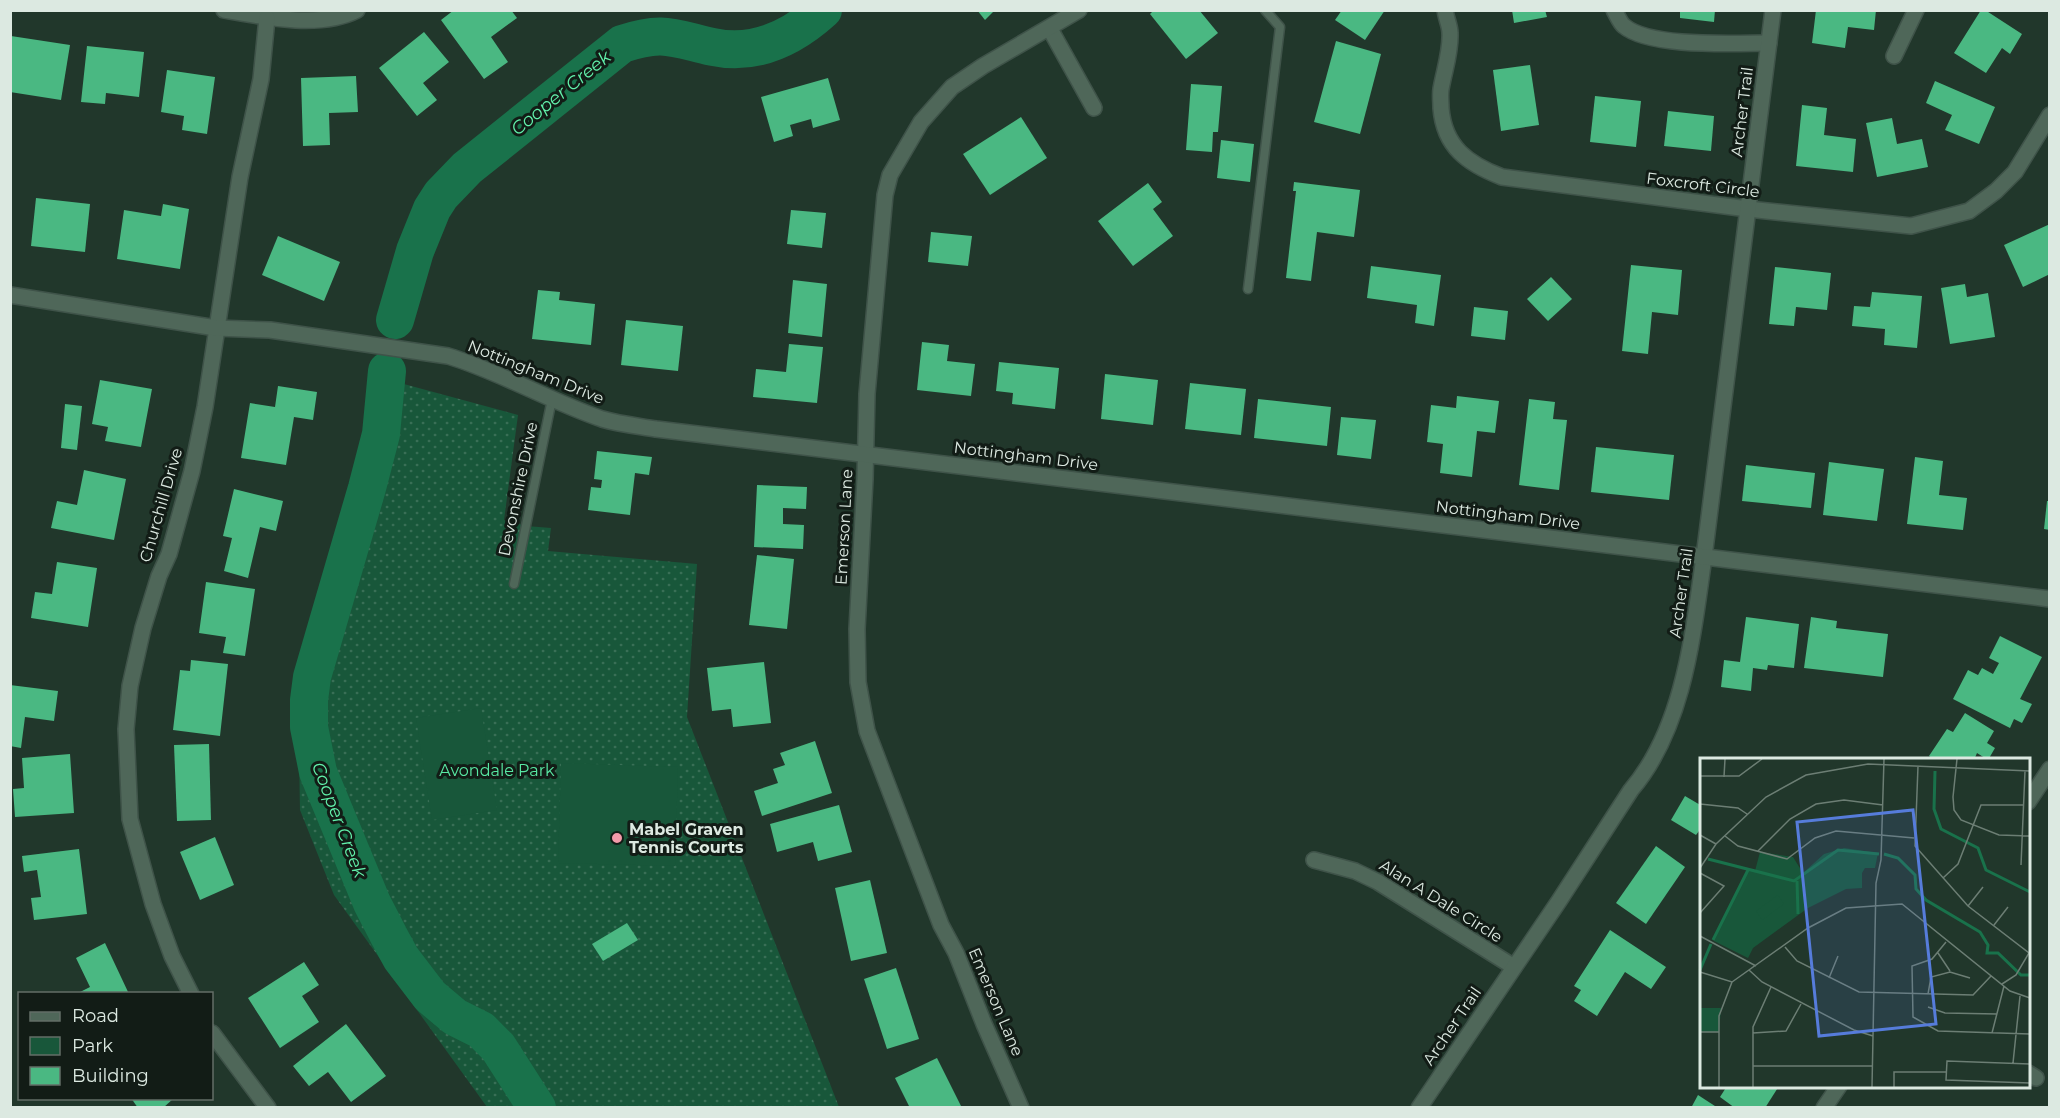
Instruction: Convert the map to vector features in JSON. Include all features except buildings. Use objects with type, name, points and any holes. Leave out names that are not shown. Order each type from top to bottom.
[{"type":"street","points":[[224,10],[267,18],[316,20],[344,17],[357,10]]},
{"type":"street","name":"Emerson Lane","points":[[1021,1107],[984,1024],[956,953],[941,924],[867,731],[858,682],[856,629],[865,479],[867,394],[885,195],[890,175],[921,122],[952,87],[983,66],[1079,10]]},
{"type":"street","name":"Foxcroft Circle","points":[[1445,10],[1450,33],[1446,71],[1440,91],[1447,136],[1459,152],[1481,169],[1502,177],[1748,209],[1911,226],[1969,211],[1996,190],[2015,172],[2049,115]]},
{"type":"street","points":[[1614,10],[1624,26],[1644,35],[1684,43],[1769,43]]},
{"type":"street","name":"Archer Trail","points":[[1419,1107],[1631,790],[1642,777],[1660,743],[1680,695],[1691,646],[1704,557],[1773,10]]},
{"type":"street","points":[[1894,56],[1916,10]]},
{"type":"street","name":"Churchill Drive","points":[[190,992],[172,956],[153,904],[130,819],[126,729],[130,686],[143,628],[159,576],[169,554],[192,471],[205,407],[240,177],[261,79],[267,18]]},
{"type":"street","points":[[1050,29],[1094,108]]},
{"type":"street","name":"Nottingham Drive","points":[[10,295],[216,328],[270,330],[448,356],[604,419],[656,429],[2049,599]]},
{"type":"street","points":[[2030,799],[2049,769]]},
{"type":"street","name":"Alan A Dale Circle","points":[[1314,860],[1355,871],[1378,882],[1514,967]]},
{"type":"street","points":[[213,1034],[268,1107]]},
{"type":"street","points":[[1824,1107],[1838,1088]]},
{"type":"lane","points":[[1248,290],[1280,27],[1265,10]]},
{"type":"lane","name":"Devonshire Drive","points":[[514,584],[552,399]]},
{"type":"green space","name":"Avondale Park","points":[[378,377],[518,415],[504,520],[526,526],[551,528],[548,551],[697,564],[687,717],[839,1107],[487,1107],[334,895],[300,810],[298,695]]},
{"type":"green space","points":[[481,708],[497,810],[432,820],[416,718]]},
{"type":"green space","name":"Mabel Graven Tennis Courts","points":[[561,763],[678,767],[675,866],[558,863]]},
{"type":"waterway","name":"Cooper Creek","points":[[395,320],[415,251],[432,209],[441,195],[467,168],[622,44],[658,36],[729,49],[758,47],[799,29],[823,10]]},
{"type":"waterway","name":"Cooper Creek","points":[[387,371],[381,434],[312,677],[309,727],[318,772],[372,903],[401,958],[430,996],[455,1017],[481,1030],[498,1047],[537,1108]]},
{"type":"place","name":"Mabel Graven Tennis Courts","points":[[617,838]]}]
